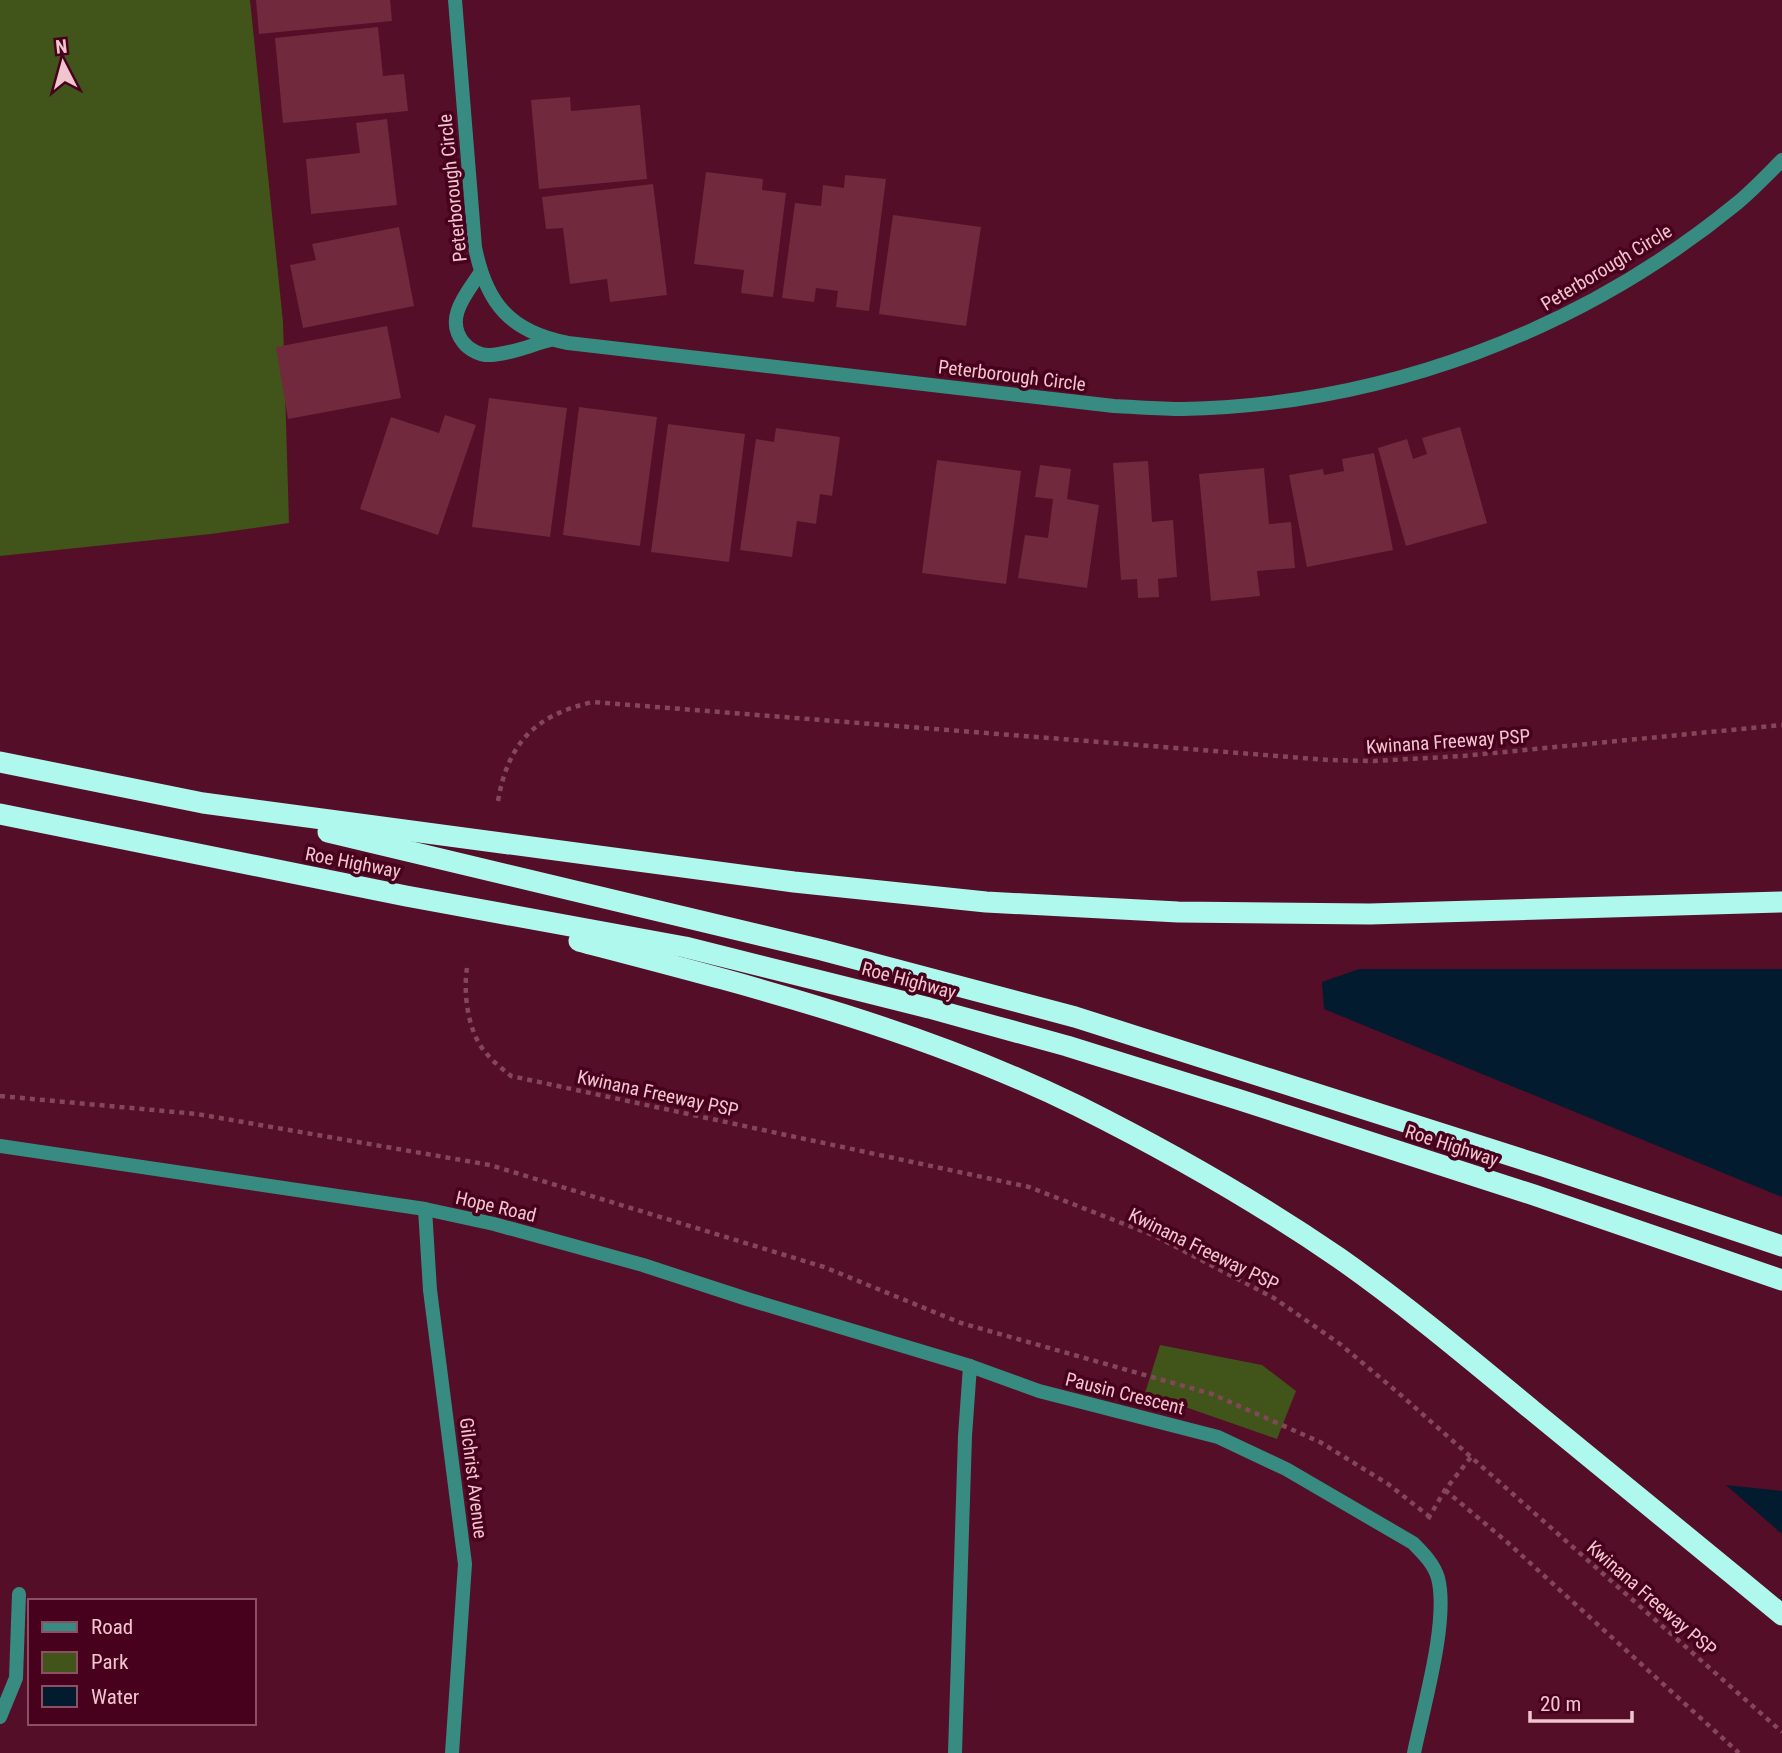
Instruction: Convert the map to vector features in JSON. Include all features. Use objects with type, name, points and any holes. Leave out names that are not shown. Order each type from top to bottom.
[{"type":"highway","name":"Roe Highway","points":[[0,762],[203,803],[794,883],[986,902],[1191,912],[1370,914],[1782,902]]},
{"type":"highway","points":[[203,803],[718,924],[1075,1017],[1530,1161],[1782,1246]]},
{"type":"highway","name":"Roe Highway","points":[[0,814],[406,896],[685,947],[840,985],[1067,1046],[1534,1195],[1782,1280]]},
{"type":"highway","points":[[406,896],[742,983],[840,1012],[983,1064],[1133,1134],[1254,1203],[1381,1288],[1461,1350],[1782,1615]]},
{"type":"street","name":"Peterborough Circle","points":[[455,0],[475,247],[480,273],[495,302],[508,317],[550,340],[1114,406],[1183,409],[1250,405],[1401,377],[1473,355],[1539,329],[1620,285],[1706,228],[1782,160]]},
{"type":"street","points":[[480,273],[463,298],[455,319],[460,338],[466,346],[488,356],[550,340]]},
{"type":"street","name":"Hope Road","points":[[0,1146],[425,1209],[494,1224],[631,1262],[970,1366]]},
{"type":"street","name":"Gilchrist Avenue","points":[[425,1209],[430,1290],[465,1564],[452,1753]]},
{"type":"street","points":[[955,1753],[965,1436],[970,1366]]},
{"type":"street","name":"Pausin Crescent","points":[[970,1366],[1039,1391],[1218,1437],[1286,1469],[1413,1543],[1428,1559],[1438,1577],[1441,1610],[1437,1644],[1414,1753]]},
{"type":"street","points":[[0,1717],[16,1678],[19,1594]]},
{"type":"path","name":"Kwinana Freeway PSP","points":[[498,801],[509,759],[520,742],[552,715],[593,702],[1350,760],[1463,757],[1782,724]]},
{"type":"path","name":"Kwinana Freeway PSP","points":[[467,968],[466,1000],[470,1021],[484,1052],[511,1076],[1029,1186],[1156,1236],[1274,1298],[1372,1370],[1782,1732]]},
{"type":"path","points":[[0,1096],[197,1114],[490,1165],[824,1267],[961,1323],[1212,1394],[1320,1441],[1388,1484],[1430,1517]]},
{"type":"path","points":[[1413,1543],[1445,1490],[1471,1457]]},
{"type":"path","points":[[1445,1490],[1507,1542],[1740,1753]]},
{"type":"green space","points":[[0,0],[250,0],[283,322],[289,523],[0,556]]},
{"type":"green space","points":[[1160,1345],[1262,1365],[1296,1391],[1277,1439],[1145,1393]]},
{"type":"water","points":[[1359,969],[1782,969],[1782,1197],[1324,1009],[1322,982]]},
{"type":"water","points":[[1726,1485],[1782,1491],[1782,1534]]},
{"type":"building","points":[[256,0],[390,0],[392,21],[259,34]]},
{"type":"building","points":[[378,27],[383,76],[404,74],[408,111],[283,123],[275,38]]},
{"type":"building","points":[[570,97],[571,111],[640,105],[647,179],[539,189],[531,100]]},
{"type":"building","points":[[387,119],[397,205],[311,214],[306,159],[360,153],[356,123]]},
{"type":"building","points":[[706,172],[763,179],[762,190],[786,193],[773,297],[741,293],[744,270],[694,264]]},
{"type":"building","points":[[845,175],[886,179],[869,311],[836,307],[838,291],[816,288],[814,302],[782,298],[795,203],[821,206],[823,185],[844,188]]},
{"type":"building","points":[[653,184],[667,295],[610,302],[607,279],[570,284],[563,228],[546,229],[542,197]]},
{"type":"building","points":[[893,215],[981,227],[966,326],[879,314]]},
{"type":"building","points":[[399,227],[414,306],[303,328],[290,265],[316,260],[312,244]]},
{"type":"building","points":[[387,326],[401,398],[288,419],[276,347]]},
{"type":"building","points":[[489,398],[567,408],[550,537],[472,527]]},
{"type":"building","points":[[579,407],[657,417],[640,546],[563,535]]},
{"type":"building","points":[[445,415],[476,425],[438,535],[360,509],[391,417],[439,433]]},
{"type":"building","points":[[668,424],[745,434],[729,562],[651,552]]},
{"type":"building","points":[[1460,427],[1487,523],[1406,546],[1378,448],[1407,439],[1413,459],[1427,454],[1422,438]]},
{"type":"building","points":[[776,428],[840,437],[832,496],[820,494],[816,524],[797,521],[792,557],[740,550],[756,439],[774,442]]},
{"type":"building","points":[[1374,453],[1393,550],[1307,567],[1289,475],[1323,469],[1324,475],[1344,471],[1342,459]]},
{"type":"building","points":[[937,460],[1021,471],[1006,584],[922,573]]},
{"type":"building","points":[[1148,461],[1152,522],[1173,520],[1177,577],[1158,579],[1159,597],[1138,598],[1137,579],[1121,580],[1113,463]]},
{"type":"building","points":[[1040,465],[1071,469],[1067,499],[1099,505],[1087,588],[1018,578],[1025,535],[1048,538],[1053,499],[1035,497]]},
{"type":"building","points":[[1264,468],[1269,524],[1291,522],[1295,568],[1257,571],[1260,596],[1211,601],[1199,474]]}]
